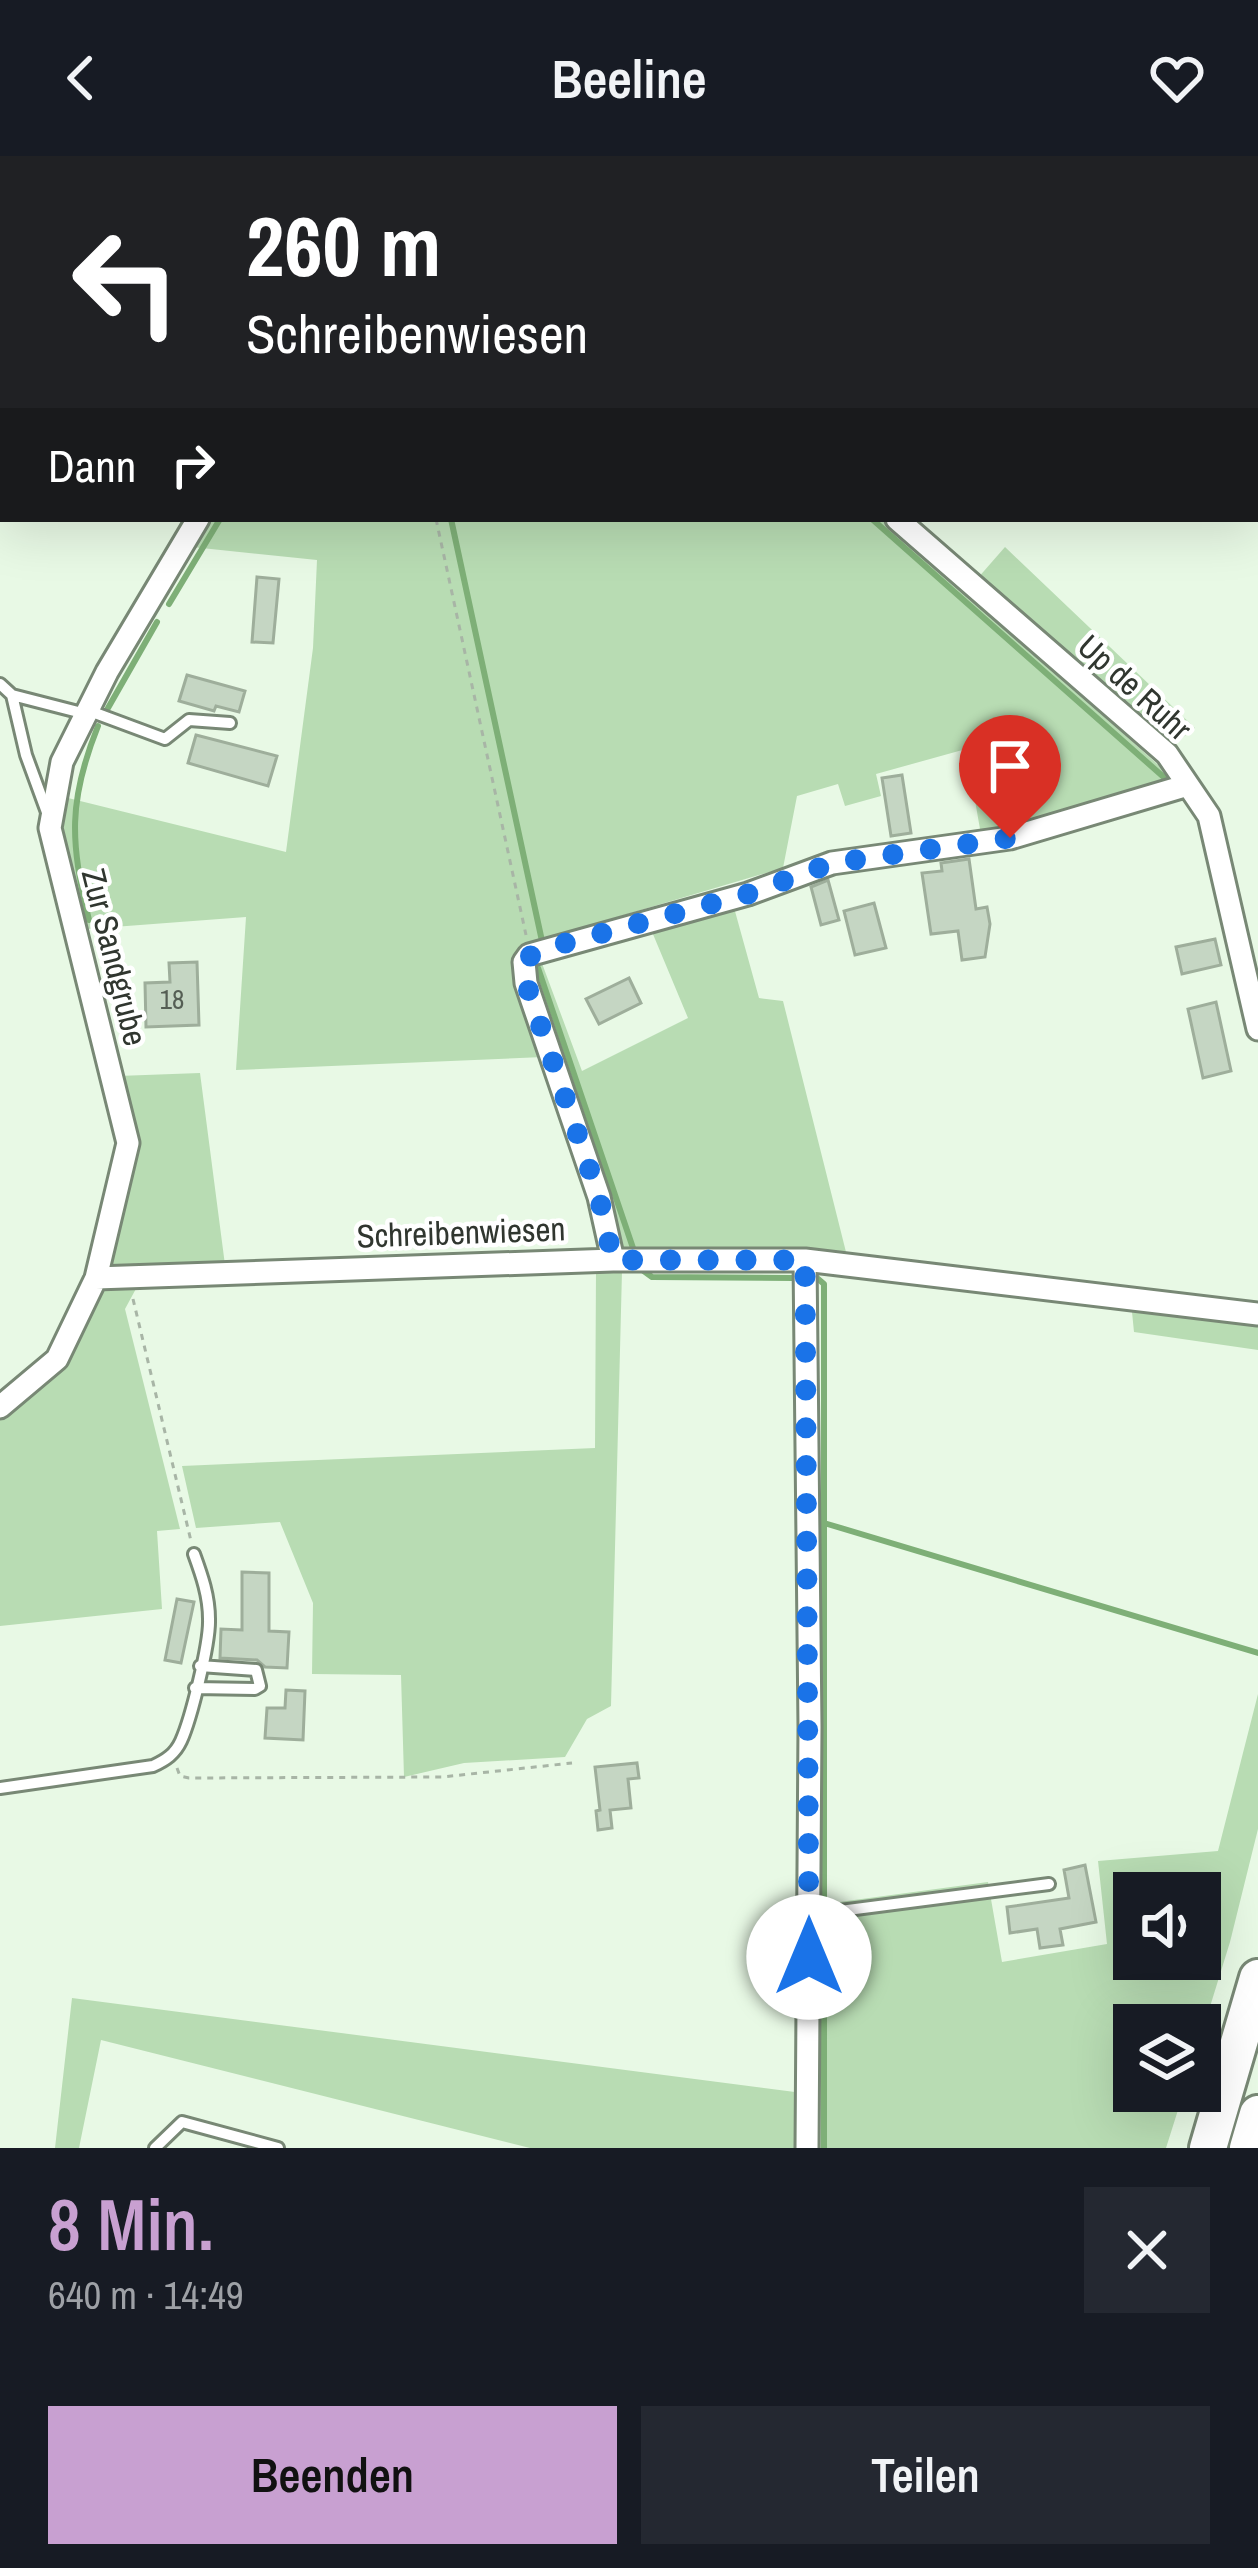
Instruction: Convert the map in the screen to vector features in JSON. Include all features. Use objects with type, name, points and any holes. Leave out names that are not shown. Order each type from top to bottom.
[{"type":"highway","points":[[1208,2148],[1258,1978]]},
{"type":"highway","points":[[1248,2148],[1258,2114]]},
{"type":"street","name":"Zur Sandgrube","points":[[0,1407],[57,1359],[96,1278],[128,1143],[51,824],[61,767],[87,712],[196,522]]},
{"type":"street","name":"Up de Ruhr","points":[[900,522],[1167,754],[1209,816],[1258,1029]]},
{"type":"street","points":[[613,1260],[599,1197],[526,983],[524,962],[529,955],[748,894],[832,863],[1010,838],[1188,785]]},
{"type":"street","name":"Schreibenwiesen","points":[[96,1278],[613,1260],[805,1260],[1258,1314]]},
{"type":"street","points":[[805,1260],[807,2148]]},
{"type":"lane","points":[[0,684],[12,695],[87,712],[166,739],[189,721],[230,723]]},
{"type":"lane","points":[[12,695],[51,824]]},
{"type":"lane","points":[[32,771],[61,767]]},
{"type":"lane","points":[[0,1788],[154,1766],[176,1749],[189,1718],[210,1624],[206,1588],[194,1554]]},
{"type":"lane","points":[[195,1688],[260,1686],[256,1670],[200,1666]]},
{"type":"lane","points":[[809,1916],[1049,1884]]},
{"type":"lane","points":[[155,2148],[182,2122],[278,2148]]},
{"type":"path","points":[[437,522],[529,955]]},
{"type":"path","points":[[128,1277],[194,1554]]},
{"type":"path","points":[[176,1749],[175,1766],[180,1776],[189,1778],[442,1777],[572,1763]]},
{"type":"green space","points":[[206,522],[888,522],[1175,780],[1011,830],[980,829],[966,749],[876,774],[881,796],[845,806],[838,784],[797,796],[783,868],[533,942],[514,960],[543,1057],[236,1070],[246,917],[87,929],[60,830],[64,797],[286,852],[313,648],[317,560],[192,547]]},
{"type":"green space","points":[[1005,547],[1195,728],[1173,745],[977,579]]},
{"type":"green space","points":[[733,904],[759,998],[783,1001],[847,1256],[804,1249],[622,1251],[535,981],[540,958],[582,1071],[688,1018],[650,927]]},
{"type":"green space","points":[[200,1073],[225,1265],[138,1285],[125,1309],[180,1529],[157,1531],[162,1609],[0,1626],[0,1417],[66,1359],[133,1146],[118,1076]]},
{"type":"green space","points":[[596,1271],[622,1271],[611,1706],[587,1719],[565,1757],[464,1763],[404,1777],[401,1675],[312,1674],[313,1603],[280,1522],[196,1528],[182,1466],[595,1448]]},
{"type":"green space","points":[[1258,1305],[1258,1350],[1134,1332],[1132,1312],[1216,1321]]},
{"type":"green space","points":[[1258,1694],[1258,1829],[1221,1971],[1221,1872],[1113,1872],[1113,1980],[1218,1980],[1211,2004],[1113,2004],[1113,2112],[1177,2112],[1166,2148],[530,2148],[101,2040],[79,2148],[55,2148],[72,1998],[818,2095],[817,1905],[988,1882],[1002,1962],[1107,1944],[1098,1861],[1218,1851]]},
{"type":"building","points":[[257,577],[279,579],[273,643],[252,642]]},
{"type":"building","points":[[187,675],[245,691],[239,712],[179,701]]},
{"type":"building","points":[[196,735],[277,756],[268,786],[188,763]]},
{"type":"building","points":[[902,775],[911,833],[891,836],[882,778]]},
{"type":"building","points":[[969,859],[976,909],[987,907],[990,924],[985,957],[962,960],[958,931],[931,934],[922,873],[942,871],[941,863]]},
{"type":"building","points":[[828,880],[839,920],[821,925],[811,887]]},
{"type":"building","points":[[874,903],[886,948],[855,955],[844,911]]},
{"type":"building","points":[[1215,939],[1221,965],[1182,974],[1176,947]]},
{"type":"building","points":[[197,962],[199,1025],[146,1027],[145,983],[170,982],[169,963]]},
{"type":"building","points":[[629,978],[641,1003],[599,1024],[586,999]]},
{"type":"building","points":[[1216,1002],[1231,1071],[1203,1078],[1188,1009]]},
{"type":"building","points":[[242,1572],[269,1573],[269,1631],[289,1632],[287,1668],[220,1658],[221,1629],[242,1630]]},
{"type":"building","points":[[177,1599],[194,1602],[181,1663],[165,1660]]},
{"type":"building","points":[[286,1690],[305,1691],[303,1740],[265,1738],[267,1708],[285,1708]]},
{"type":"building","points":[[637,1763],[639,1778],[628,1779],[631,1808],[610,1810],[612,1828],[598,1830],[595,1767]]},
{"type":"building","points":[[1085,1865],[1096,1922],[1060,1929],[1063,1945],[1040,1948],[1037,1929],[1010,1933],[1007,1907],[1069,1898],[1064,1870]]},
{"type":"waterway","points":[[169,604],[218,522]]},
{"type":"waterway","points":[[452,522],[542,941]]},
{"type":"waterway","points":[[875,522],[1167,780]]},
{"type":"waterway","points":[[108,708],[157,622]]},
{"type":"waterway","points":[[89,920],[75,822],[81,777],[98,726]]},
{"type":"waterway","points":[[538,968],[633,1248]]},
{"type":"waterway","points":[[641,1269],[652,1277],[793,1278]]},
{"type":"waterway","points":[[817,1278],[824,1284],[824,2148]]},
{"type":"waterway","points":[[824,1523],[1258,1653]]},
{"type":"route","points":[[809,1957],[805,1260],[613,1260],[599,1197],[526,983],[524,962],[536,951],[748,894],[832,863],[1010,838]]}]
